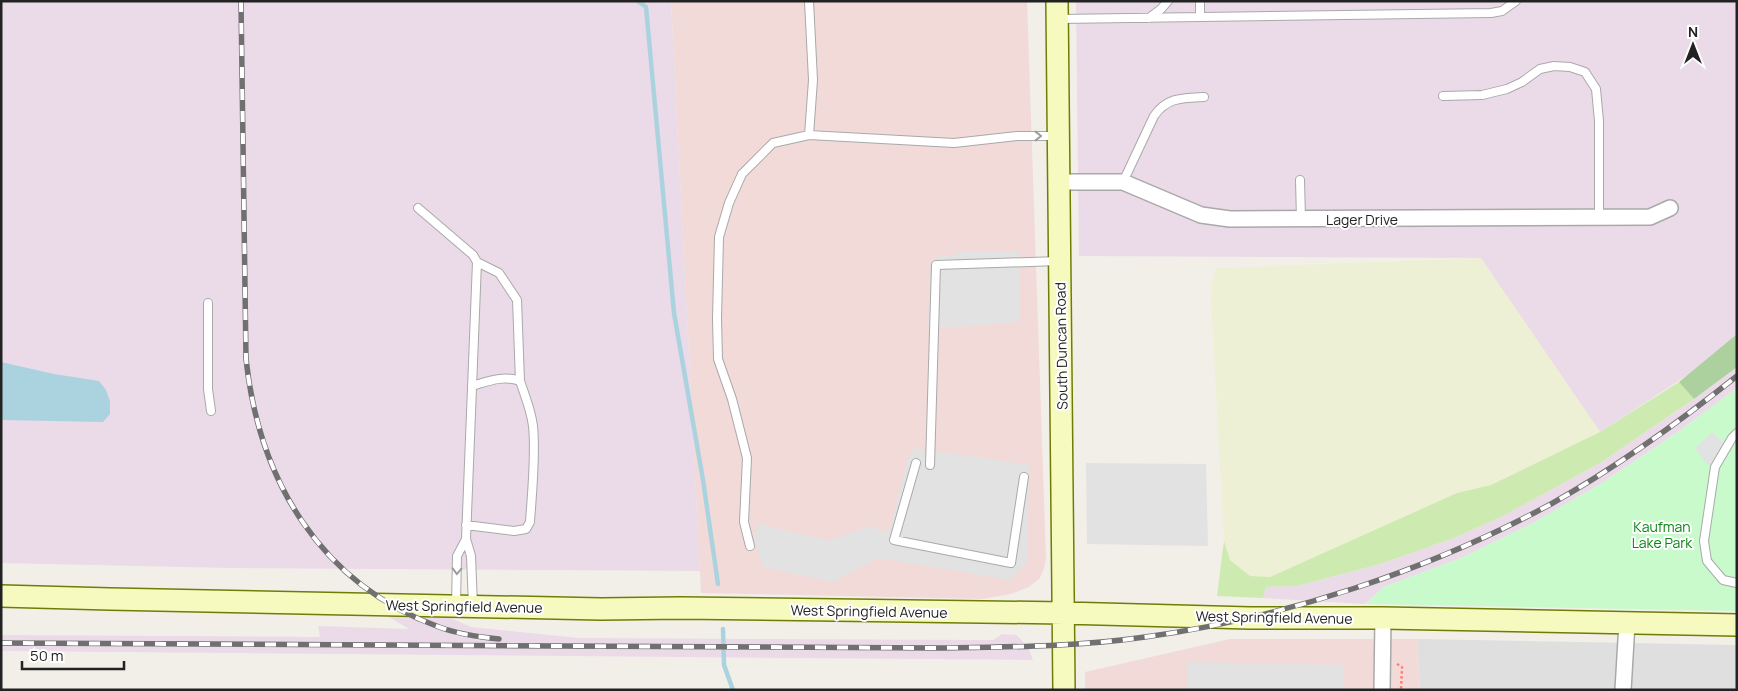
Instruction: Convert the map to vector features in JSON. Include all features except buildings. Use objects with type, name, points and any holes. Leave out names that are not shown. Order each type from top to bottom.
[{"type":"main road","name":"South Duncan Road","points":[[1057,10],[1064,690]]},
{"type":"main road","name":"West Springfield Avenue","points":[[1,596],[110,600],[601,609],[681,608],[1064,613],[1242,618],[1383,618],[1737,625]]},
{"type":"street","name":"Lager Drive","points":[[1059,182],[1123,182],[1201,215],[1230,219],[1650,217],[1670,208]]},
{"type":"street","points":[[1382,690],[1383,618]]},
{"type":"street","points":[[1623,690],[1627,623]]},
{"type":"lane","points":[[809,1],[813,80],[809,135]]},
{"type":"lane","points":[[1148,18],[1161,9],[1168,1]]},
{"type":"lane","points":[[1200,1],[1200,17]]},
{"type":"lane","points":[[1057,10],[1148,18],[1491,13],[1502,12],[1516,1]]},
{"type":"lane","points":[[1444,96],[1482,95],[1507,90],[1540,69],[1554,66],[1570,67],[1585,72],[1596,89],[1599,120],[1599,217]]},
{"type":"lane","points":[[1123,182],[1160,107],[1171,101],[1204,97]]},
{"type":"lane","points":[[750,546],[744,522],[748,458],[732,399],[718,358],[716,319],[720,237],[728,203],[742,174],[773,143],[809,135],[954,143],[1017,136],[1058,136]]},
{"type":"lane","points":[[1300,180],[1301,219]]},
{"type":"lane","points":[[418,208],[473,255],[477,262],[466,525],[466,539],[471,556],[464,605]]},
{"type":"lane","points":[[930,465],[936,265],[1060,261]]},
{"type":"lane","points":[[466,525],[514,532],[526,528],[530,522],[533,426],[528,403],[520,381],[516,300],[499,273],[477,262]]},
{"type":"lane","points":[[208,303],[208,389],[211,411]]},
{"type":"lane","points":[[472,386],[495,379],[511,378],[520,381]]},
{"type":"lane","points":[[1737,433],[1715,467],[1704,541],[1707,561],[1723,580],[1737,583]]},
{"type":"lane","points":[[916,463],[894,540],[1011,563],[1024,477]]},
{"type":"lane","points":[[464,605],[457,556],[466,539]]},
{"type":"path","points":[[1397,656],[1397,666],[1402,667],[1401,690]]},
{"type":"shaded area","points":[[1,1],[671,1],[700,571],[228,568],[1,563]]},
{"type":"shaded area","points":[[671,1],[1027,1],[1046,558],[1040,578],[1029,587],[1011,594],[982,599],[701,593]]},
{"type":"shaded area","points":[[1076,1],[1737,1],[1737,334],[1689,374],[1600,432],[1480,258],[1079,256]]},
{"type":"shaded area","points":[[958,251],[1020,251],[1019,322],[928,329],[930,266],[940,255],[956,255]]},
{"type":"shaded area","points":[[1737,367],[1737,388],[1678,432],[1602,483],[1533,523],[1461,558],[1384,587],[1365,604],[1263,598],[1266,587],[1297,586],[1380,564],[1454,538],[1503,516],[1600,463],[1694,399]]},
{"type":"shaded area","points":[[1712,432],[1727,446],[1715,467],[1706,463],[1695,448]]},
{"type":"shaded area","points":[[915,448],[1029,465],[1027,563],[1010,580],[879,558],[832,582],[763,567],[754,539],[758,524],[829,541],[870,526],[883,532],[891,527],[907,460]]},
{"type":"shaded area","points":[[1086,463],[1206,464],[1208,546],[1087,544]]},
{"type":"shaded area","points":[[384,614],[446,616],[471,627],[579,638],[993,640],[1002,634],[1017,635],[1029,649],[1033,660],[1,651],[1,635],[320,637],[318,626],[409,629]]},
{"type":"shaded area","points":[[1230,639],[1417,639],[1420,690],[1085,690],[1085,672]]},
{"type":"shaded area","points":[[1417,639],[1737,645],[1737,690],[1420,690]]},
{"type":"shaded area","points":[[1188,662],[1344,665],[1344,690],[1188,690]]},
{"type":"green space","points":[[1481,258],[1600,432],[1491,485],[1457,493],[1270,577],[1250,576],[1230,560],[1224,541],[1211,301],[1213,276],[1217,268]]},
{"type":"green space","points":[[1737,334],[1737,367],[1694,399],[1679,382]]},
{"type":"green space","points":[[1679,382],[1694,399],[1600,463],[1503,516],[1454,538],[1380,564],[1297,586],[1266,587],[1263,598],[1217,596],[1224,541],[1230,560],[1250,576],[1270,577],[1457,493],[1491,485],[1600,432]]},
{"type":"green space","name":"Kaufman Lake Park","points":[[1737,388],[1737,611],[1366,604],[1384,587],[1461,558],[1533,523],[1602,483],[1678,432]]},
{"type":"water","points":[[1,362],[54,374],[99,381],[106,390],[110,401],[110,414],[103,422],[1,420]]},
{"type":"waterway","points":[[638,1],[646,7],[674,313],[703,480],[718,584]]},
{"type":"waterway","points":[[723,629],[724,665],[733,690]]},
{"type":"railway","points":[[241,1],[246,359],[253,403],[265,446],[281,486],[303,522],[329,555],[360,584],[397,608],[439,627],[454,632],[499,639]]},
{"type":"railway","points":[[1,643],[937,648],[1067,645],[1145,637],[1250,618],[1302,604],[1405,571],[1455,550],[1551,504],[1600,475],[1670,427],[1737,376]]}]
